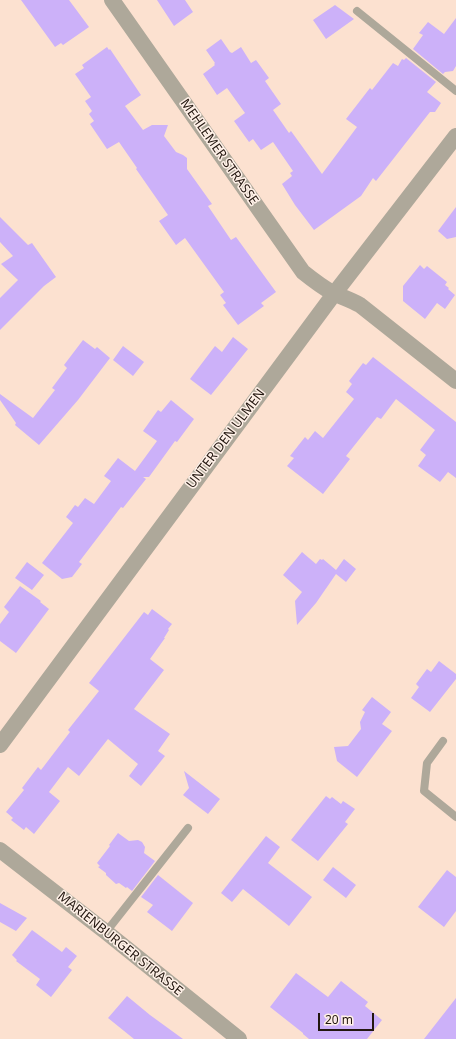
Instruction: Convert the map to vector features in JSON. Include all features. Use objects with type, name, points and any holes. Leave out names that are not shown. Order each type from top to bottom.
[{"type":"street","name":"MEHLEMER STRASSE","points":[[112,0],[304,272],[334,294],[350,299],[360,305],[456,381]]},
{"type":"street","name":"UNTER DEN ULMEN","points":[[0,745],[334,294],[456,136]]},
{"type":"street","name":"MARIENBURGER STRASSE","points":[[0,850],[106,932],[239,1039]]},
{"type":"lane","points":[[357,11],[456,91]]},
{"type":"lane","points":[[443,741],[427,763],[424,791],[456,817]]},
{"type":"lane","points":[[106,932],[188,828]]},
{"type":"building","points":[[21,0],[69,0],[89,27],[63,45],[61,43],[55,47]]},
{"type":"building","points":[[157,0],[185,0],[193,12],[174,26]]},
{"type":"building","points":[[335,5],[354,19],[326,39],[313,20]]},
{"type":"building","points":[[456,18],[456,66],[453,71],[445,72],[443,74],[413,49],[423,35],[419,33],[428,22],[444,34]]},
{"type":"building","points":[[221,39],[230,52],[232,53],[241,47],[251,63],[256,60],[269,78],[265,81],[281,104],[273,110],[289,133],[291,131],[322,174],[357,127],[346,119],[370,88],[372,90],[393,63],[398,66],[402,59],[404,60],[406,58],[436,82],[427,92],[441,103],[435,112],[430,112],[376,181],[373,178],[361,196],[314,230],[295,205],[282,184],[292,176],[290,173],[293,171],[273,142],[261,150],[253,139],[249,142],[234,121],[245,113],[227,88],[217,95],[203,74],[215,65],[206,50]]},
{"type":"building","points":[[107,47],[109,50],[110,49],[141,95],[125,106],[143,130],[152,125],[168,125],[164,136],[176,152],[187,158],[187,169],[212,204],[208,206],[231,240],[236,237],[276,292],[261,303],[264,306],[238,325],[223,305],[226,303],[220,295],[224,292],[185,238],[176,245],[159,221],[168,215],[119,142],[107,149],[90,124],[94,121],[89,114],[92,111],[85,101],[91,97],[75,74],[84,68],[82,65]]},
{"type":"building","points":[[456,207],[456,237],[447,239],[438,231]]},
{"type":"building","points":[[0,217],[28,245],[32,243],[56,277],[44,286],[0,330],[0,298],[18,280],[1,264],[13,256],[0,242]]},
{"type":"building","points":[[420,265],[424,269],[427,266],[447,282],[445,285],[455,295],[445,309],[437,303],[425,319],[403,301],[403,286]]},
{"type":"building","points":[[233,337],[248,349],[211,395],[190,379],[215,346],[222,352]]},
{"type":"building","points":[[83,340],[95,349],[97,347],[110,358],[78,400],[39,445],[15,425],[16,423],[0,400],[0,394],[33,418],[55,390],[52,388],[67,368],[64,365]]},
{"type":"building","points":[[123,346],[144,362],[133,376],[113,360]]},
{"type":"building","points":[[373,357],[456,422],[456,478],[448,472],[440,482],[418,466],[426,455],[420,450],[435,430],[396,399],[381,419],[377,417],[346,456],[350,459],[323,494],[287,466],[294,458],[290,456],[305,437],[308,440],[315,431],[323,438],[354,399],[346,392],[352,384],[349,381],[363,363],[366,365]]},
{"type":"building","points":[[171,400],[194,419],[177,442],[175,441],[149,477],[143,477],[146,479],[123,508],[121,507],[79,562],[82,564],[72,577],[62,579],[42,563],[73,523],[66,517],[75,505],[78,507],[85,498],[94,504],[111,481],[104,476],[118,458],[135,471],[157,441],[143,431],[158,410],[161,412]]},
{"type":"building","points":[[302,552],[316,564],[320,559],[323,559],[336,570],[344,559],[356,569],[346,582],[336,574],[316,603],[297,625],[295,601],[302,592],[283,575]]},
{"type":"building","points":[[27,562],[44,575],[32,590],[15,578]]},
{"type":"building","points":[[20,586],[41,601],[40,602],[49,609],[16,653],[0,641],[0,624],[9,612],[4,607]]},
{"type":"building","points":[[152,609],[172,624],[168,629],[169,630],[165,638],[150,659],[164,670],[134,709],[170,734],[158,751],[165,756],[141,786],[129,776],[138,764],[108,739],[79,776],[68,767],[49,792],[60,801],[34,834],[26,827],[24,830],[11,820],[13,818],[6,812],[24,790],[22,788],[38,767],[41,770],[70,732],[68,730],[99,691],[89,683],[144,612],[148,615]]},
{"type":"building","points":[[439,661],[456,674],[456,679],[430,712],[411,698],[419,687],[416,684],[427,669],[431,672]]},
{"type":"building","points":[[372,697],[391,712],[382,724],[392,731],[357,777],[337,761],[334,747],[348,746],[361,729],[360,722],[365,712],[362,710]]},
{"type":"building","points":[[184,771],[220,799],[208,814],[183,795],[189,788]]},
{"type":"building","points":[[326,796],[330,799],[332,797],[341,804],[343,801],[355,809],[345,822],[348,824],[318,861],[291,840]]},
{"type":"building","points":[[118,833],[129,841],[138,840],[142,842],[145,847],[144,853],[155,861],[132,891],[119,883],[116,884],[98,867],[100,866],[97,863]]},
{"type":"building","points":[[266,836],[280,847],[268,863],[312,897],[289,926],[243,889],[232,902],[221,893]]},
{"type":"building","points":[[333,867],[356,885],[346,898],[323,880]]},
{"type":"building","points":[[447,870],[456,877],[456,911],[444,927],[418,907]]},
{"type":"building","points":[[158,875],[193,903],[172,931],[147,912],[153,905],[141,897]]},
{"type":"building","points":[[0,903],[27,918],[16,931],[0,922]]},
{"type":"building","points":[[32,930],[62,952],[66,947],[77,956],[68,967],[72,970],[51,997],[36,985],[40,979],[16,961],[17,960],[12,955]]},
{"type":"building","points":[[296,973],[328,997],[341,981],[368,1002],[365,1006],[382,1020],[367,1039],[309,1039],[270,1007]]},
{"type":"building","points":[[127,996],[183,1039],[134,1039],[108,1018]]},
{"type":"building","points":[[456,998],[456,1039],[424,1039]]}]
